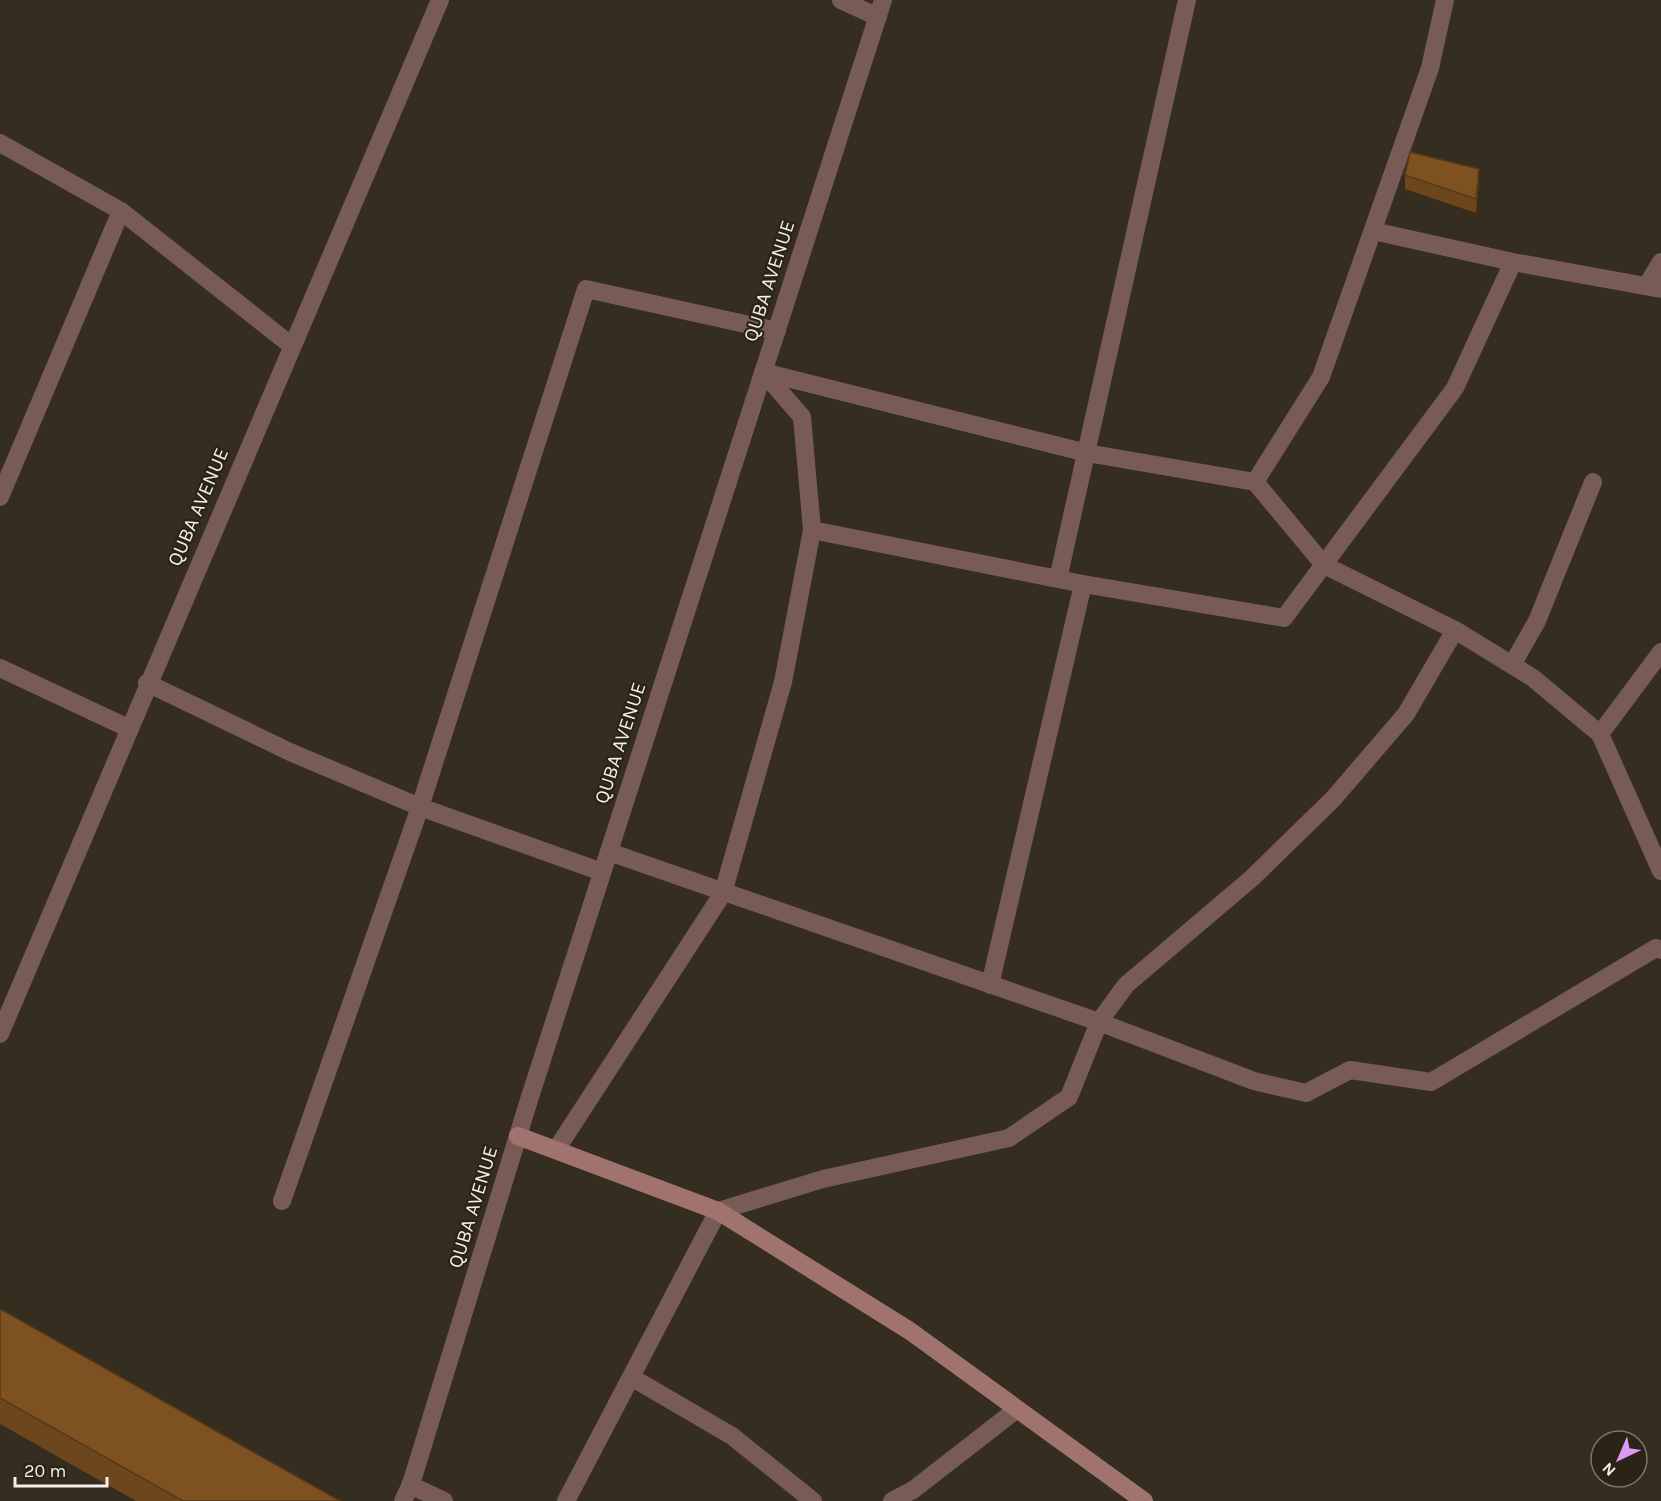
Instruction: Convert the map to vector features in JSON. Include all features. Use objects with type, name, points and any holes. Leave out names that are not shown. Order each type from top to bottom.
[{"type":"main road","points":[[518,1136],[718,1210],[910,1331],[1144,1501]]},
{"type":"street","name":"QUBA AVENUE","points":[[0,1034],[147,683],[440,0]]},
{"type":"street","points":[[841,0],[881,8]]},
{"type":"street","points":[[1058,579],[1187,0]]},
{"type":"street","points":[[1255,482],[1321,377],[1430,68],[1445,0]]},
{"type":"street","name":"QUBA AVENUE","points":[[406,1493],[518,1136],[881,8]]},
{"type":"street","points":[[0,143],[122,211],[292,346]]},
{"type":"street","points":[[0,497],[122,211]]},
{"type":"street","points":[[1373,231],[1513,262],[1654,287],[1661,262]]},
{"type":"street","points":[[812,530],[1083,584],[1284,618],[1455,388],[1513,262]]},
{"type":"street","points":[[282,1200],[420,807],[586,289],[777,331]]},
{"type":"street","points":[[763,372],[1087,453],[1255,482],[1324,565],[1455,630],[1533,678],[1600,734],[1661,871]]},
{"type":"street","points":[[556,1150],[723,893],[783,682],[812,530],[802,417],[763,372]]},
{"type":"street","points":[[1512,665],[1537,621],[1593,483]]},
{"type":"street","points":[[990,985],[1083,584]]},
{"type":"street","points":[[566,1501],[718,1210],[823,1179],[1009,1138],[1069,1096],[1099,1022],[1126,985],[1252,878],[1333,800],[1406,714],[1455,630]]},
{"type":"street","points":[[1600,734],[1661,652]]},
{"type":"street","points":[[0,668],[129,728]]},
{"type":"street","points":[[147,683],[290,752],[420,807],[603,872]]},
{"type":"street","points":[[609,852],[1099,1022],[1254,1081],[1306,1093],[1350,1070],[1431,1082],[1656,948],[1661,950]]},
{"type":"street","points":[[631,1377],[732,1436],[813,1501]]},
{"type":"street","points":[[892,1501],[913,1490],[1017,1410]]},
{"type":"street","points":[[406,1493],[444,1501]]},
{"type":"building","points":[[1410,152],[1479,169],[1476,199],[1405,175]]},
{"type":"building","points":[[0,1309],[340,1501],[183,1501],[0,1398]]}]
